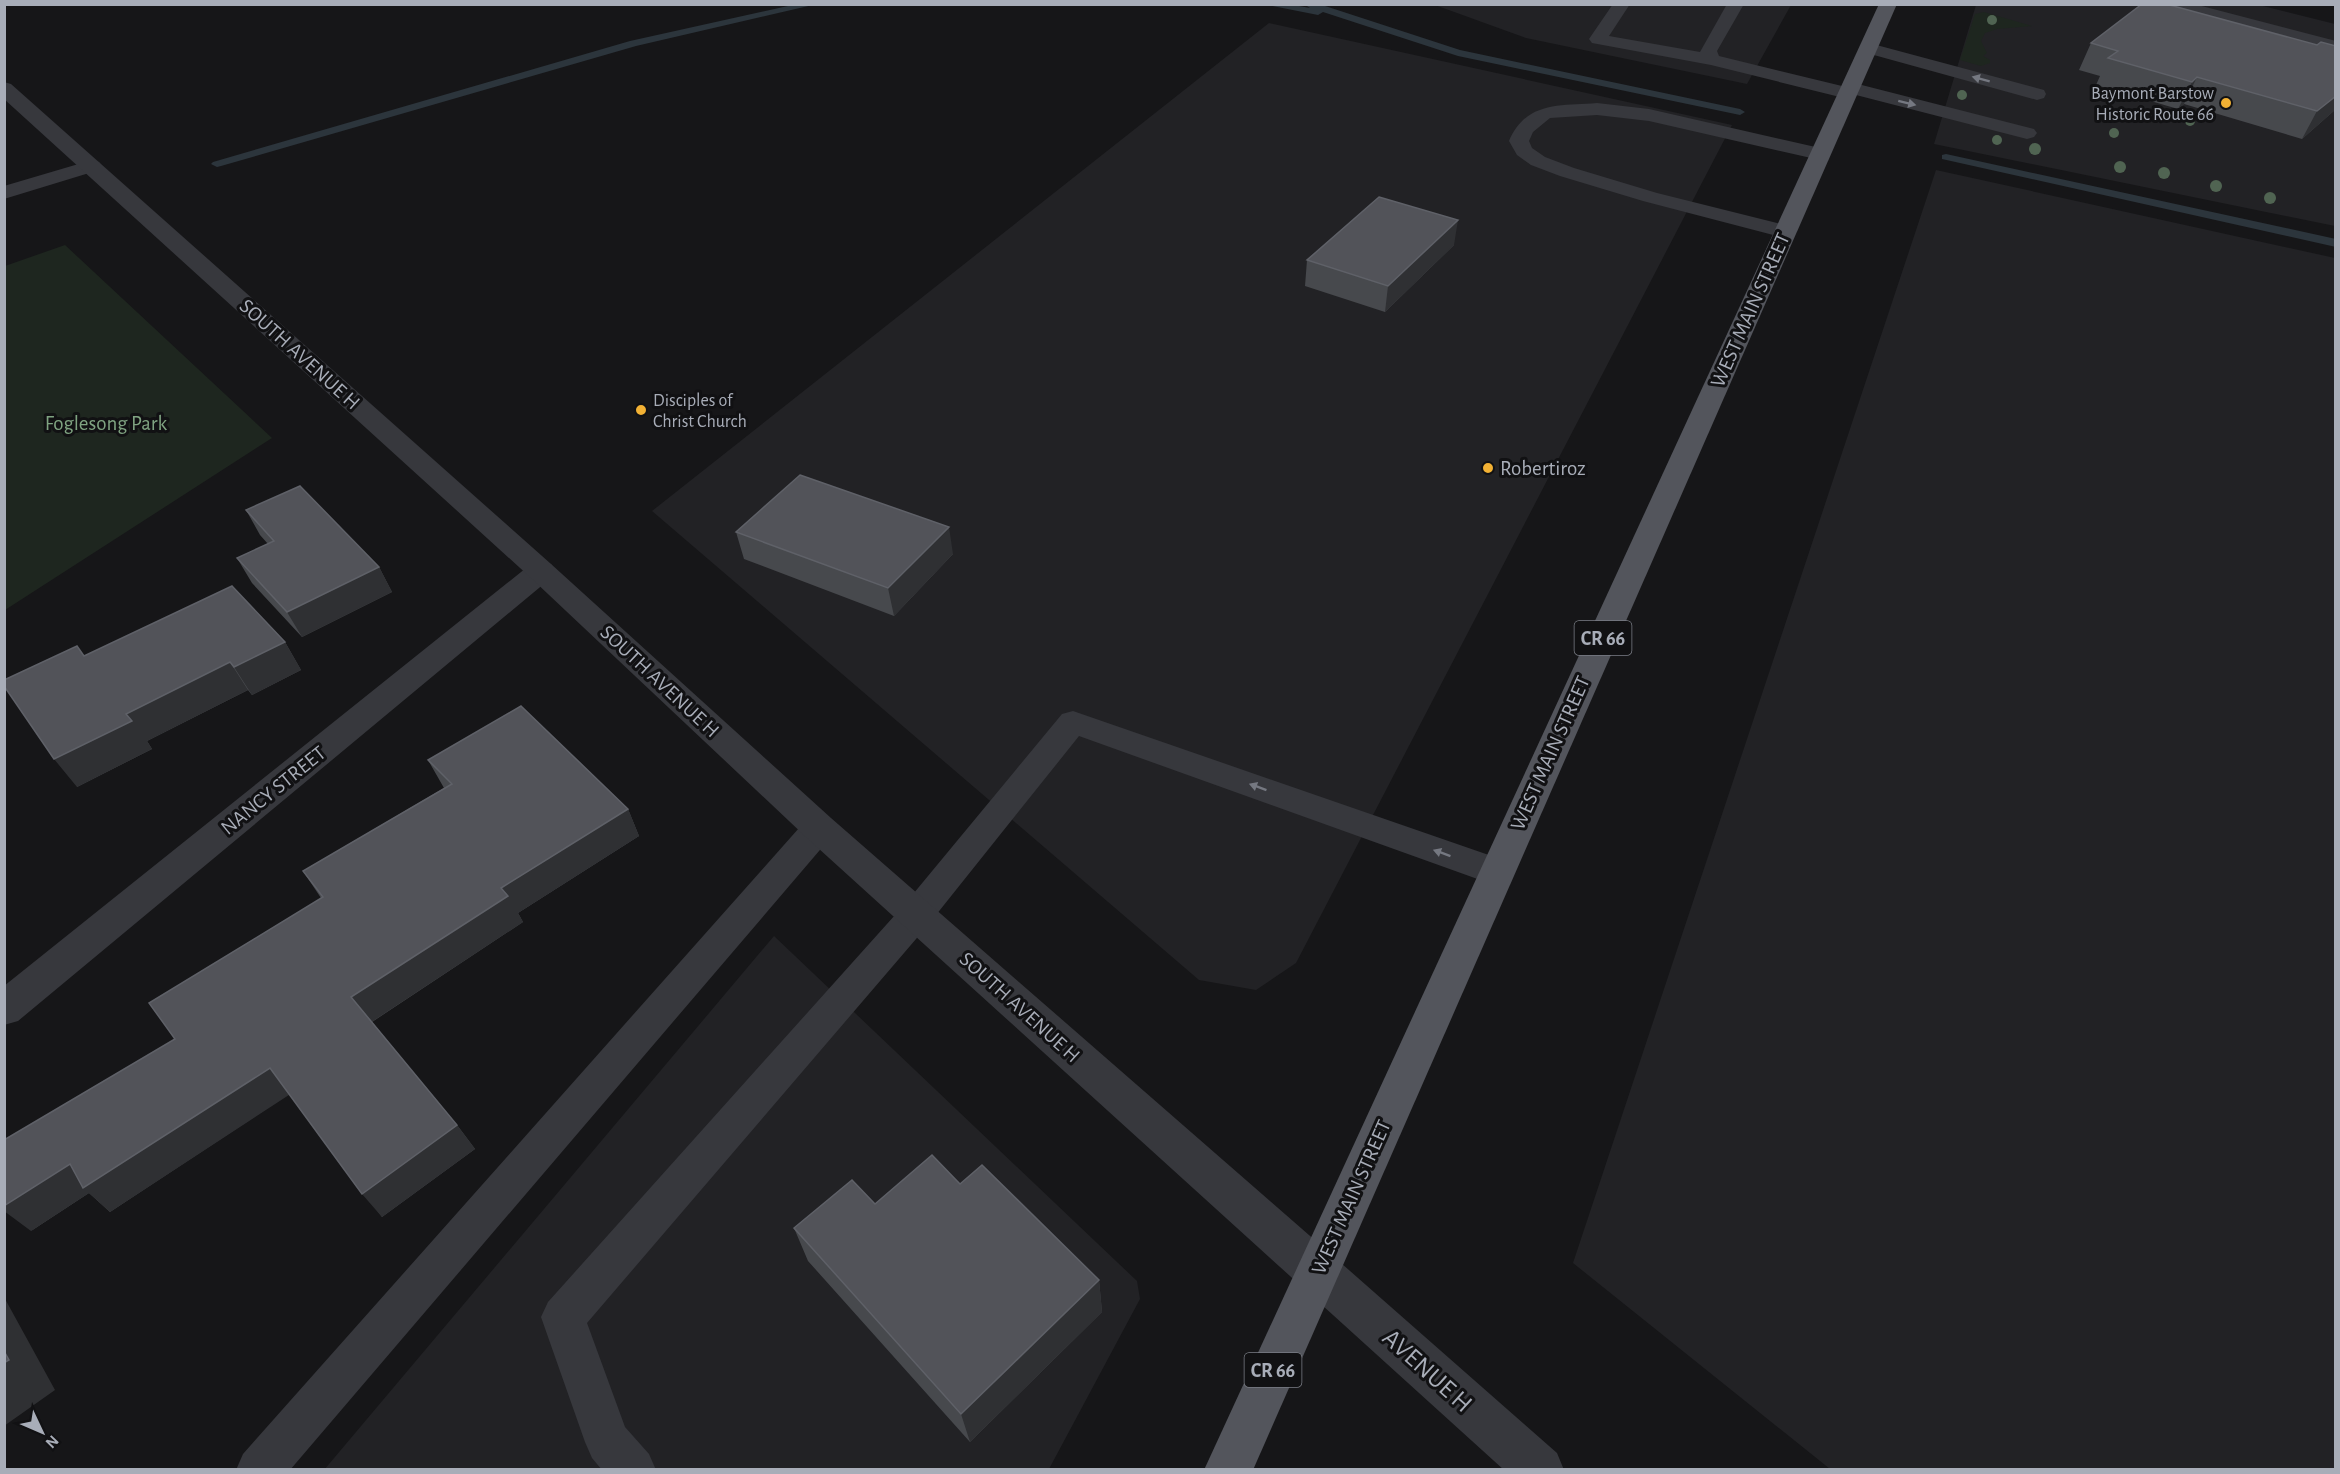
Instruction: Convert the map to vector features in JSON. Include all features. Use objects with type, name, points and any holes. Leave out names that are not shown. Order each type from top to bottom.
[{"type":"main road","name":"WEST MAIN STREET","points":[[1228,1470],[1888,4]]},
{"type":"street","name":"SOUTH AVENUE H","points":[[4,88],[541,571],[819,828],[1317,1271]]},
{"type":"street","name":"NANCY STREET","points":[[4,1009],[541,571]]},
{"type":"street","name":"AVENUE H","points":[[1317,1271],[1540,1470]]},
{"type":"lane","points":[[1622,4],[1598,39],[1711,60],[2027,133]]},
{"type":"lane","points":[[1711,60],[1707,51],[1735,6],[1714,4]]},
{"type":"lane","points":[[2172,4],[2336,47]]},
{"type":"lane","points":[[1869,48],[2037,94]]},
{"type":"lane","points":[[1785,232],[1650,197],[1567,172],[1538,161],[1524,151],[1519,141],[1524,129],[1545,114],[1597,109],[1649,115],[1820,154]]},
{"type":"lane","points":[[4,193],[92,166]]},
{"type":"lane","points":[[633,1470],[608,1442],[563,1317],[916,915],[1073,722],[1497,872]]},
{"type":"lane","points":[[259,1470],[819,828]]},
{"type":"shaded area","points":[[2255,4],[2335,24],[2335,226],[1934,144],[1976,5]]},
{"type":"shaded area","points":[[1435,5],[1791,5],[1747,84],[1526,38]]},
{"type":"shaded area","points":[[1269,23],[1732,125],[1296,963],[1256,990],[1199,980],[652,511]]},
{"type":"shaded area","points":[[1936,170],[2335,258],[2335,1469],[1830,1469],[1573,1263]]},
{"type":"shaded area","points":[[774,936],[1137,1281],[1140,1299],[1049,1469],[324,1470]]},
{"type":"green space","points":[[1984,12],[2032,26],[1997,29],[1985,33],[1981,41],[1987,53],[1983,56],[1990,60],[1990,63],[1981,66],[1960,60],[1975,14]]},
{"type":"green space","name":"Foglesong Park","points":[[65,245],[272,438],[5,610],[5,266]]},
{"type":"building","points":[[2142,4],[2166,4],[2317,45],[2321,42],[2336,46],[2336,96],[2317,111],[2197,77],[2192,82],[2108,58],[2118,51],[2091,43]]},
{"type":"building","points":[[1379,197],[1458,220],[1388,286],[1307,260]]},
{"type":"building","points":[[800,475],[949,527],[888,588],[736,532]]},
{"type":"building","points":[[300,486],[379,567],[287,612],[237,558],[274,541],[246,510]]},
{"type":"building","points":[[232,586],[285,642],[234,667],[230,662],[126,714],[132,721],[54,759],[4,686],[4,680],[77,646],[84,656]]},
{"type":"building","points":[[521,706],[628,809],[501,888],[508,896],[351,997],[457,1125],[362,1194],[270,1068],[83,1188],[70,1164],[4,1206],[4,1140],[175,1039],[149,1003],[323,897],[303,871],[452,784],[428,760]]},
{"type":"building","points":[[932,1155],[960,1184],[982,1165],[1099,1280],[961,1414],[794,1228],[852,1180],[875,1204]]},
{"type":"building","points":[[4,1351],[9,1360],[4,1363]]},
{"type":"waterway","points":[[217,164],[634,43],[813,4]]},
{"type":"waterway","points":[[1266,4],[1318,12]]},
{"type":"waterway","points":[[1308,4],[1458,53],[1740,112]]},
{"type":"waterway","points":[[1946,157],[2336,243]]},
{"type":"place","name":"Baymont Barstow Historic Route 66","points":[[2226,103]]},
{"type":"place","name":"Disciples of Christ Church","points":[[641,410]]},
{"type":"place","name":"Robertiroz","points":[[1488,468]]}]
